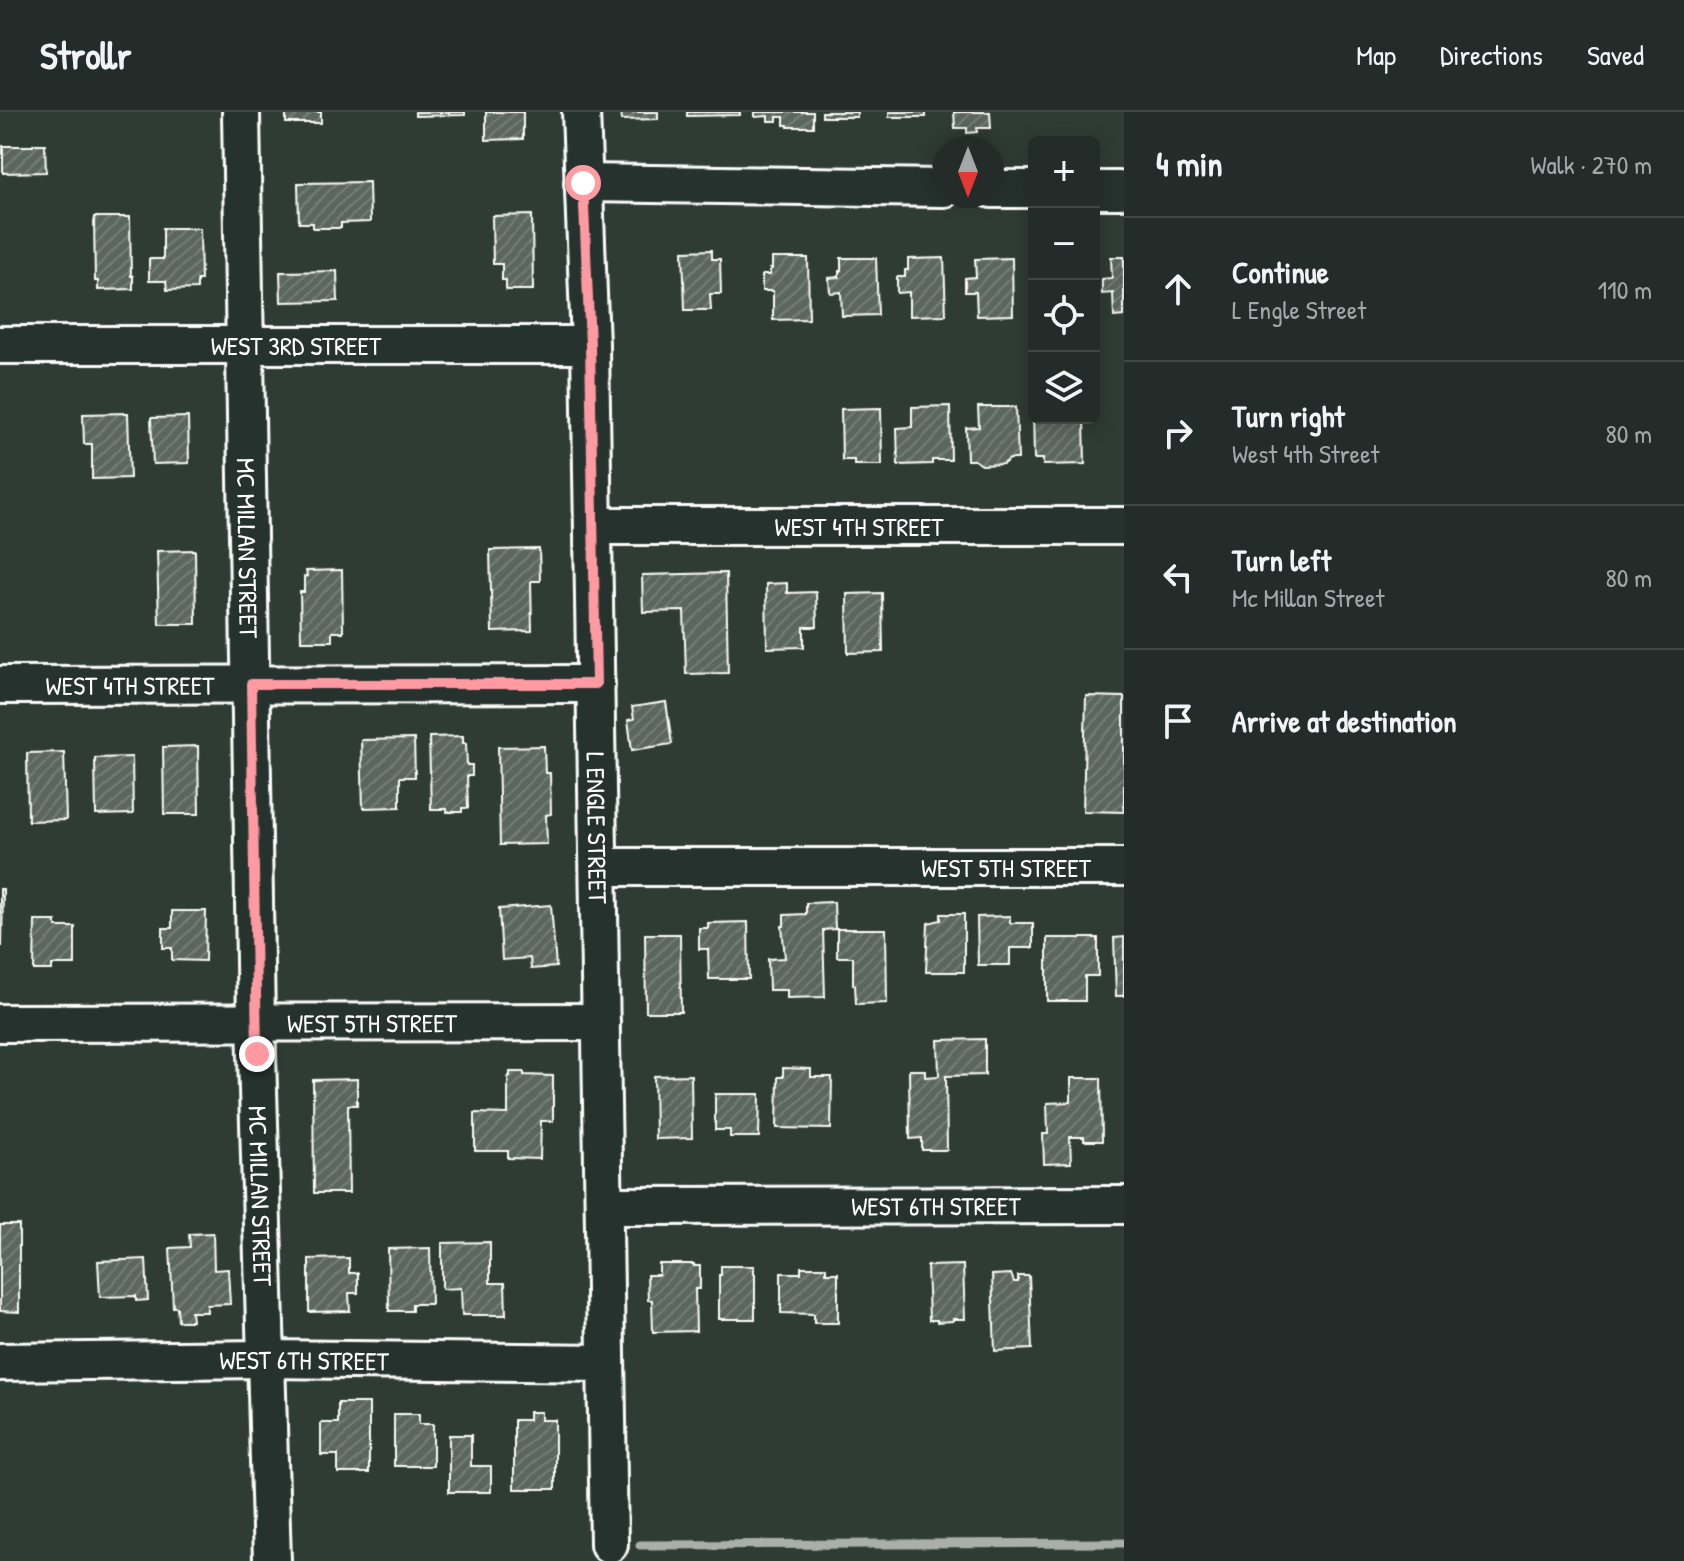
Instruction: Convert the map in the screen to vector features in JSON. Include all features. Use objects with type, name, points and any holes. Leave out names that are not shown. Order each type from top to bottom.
[{"type":"street","name":"MC MILLAN STREET","points":[[241,112],[256,1022],[272,1561]]},
{"type":"street","name":"L ENGLE STREET","points":[[581,112],[590,345],[609,1544]]},
{"type":"street","points":[[583,183],[932,188]]},
{"type":"street","points":[[1004,189],[1028,189]]},
{"type":"street","name":"WEST 3RD STREET","points":[[0,345],[590,345]]},
{"type":"street","name":"WEST 4TH STREET","points":[[593,526],[1124,526]]},
{"type":"street","name":"WEST 4TH STREET","points":[[0,685],[596,684]]},
{"type":"street","name":"WEST 5TH STREET","points":[[600,867],[1124,867]]},
{"type":"street","name":"WEST 5TH STREET","points":[[0,1023],[601,1022]]},
{"type":"street","name":"WEST 6TH STREET","points":[[604,1206],[1124,1205]]},
{"type":"street","name":"WEST 6TH STREET","points":[[0,1362],[267,1359],[606,1363]]},
{"type":"building","points":[[286,112],[321,112],[321,123],[286,123]]},
{"type":"building","points":[[415,112],[465,112],[465,115],[415,116]]},
{"type":"building","points":[[486,112],[523,112],[523,139],[486,140]]},
{"type":"building","points":[[621,112],[658,112],[658,119],[622,120]]},
{"type":"building","points":[[687,112],[740,112],[740,115],[687,116]]},
{"type":"building","points":[[755,112],[813,112],[813,127],[788,127],[784,125],[784,117],[768,121],[768,116],[755,117]]},
{"type":"building","points":[[822,112],[857,112],[857,117],[822,117]]},
{"type":"building","points":[[889,112],[926,112],[926,117],[889,117]]},
{"type":"building","points":[[954,112],[990,112],[991,128],[977,128],[977,132],[967,133],[967,128],[955,128]]},
{"type":"building","points":[[45,144],[46,172],[3,173],[3,146]]},
{"type":"building","points":[[369,182],[370,222],[341,223],[341,228],[313,228],[313,223],[299,223],[298,183]]},
{"type":"building","points":[[532,215],[533,290],[506,290],[506,280],[502,280],[502,264],[493,264],[492,216]]},
{"type":"building","points":[[94,217],[130,217],[133,289],[98,290],[98,281],[95,281]]},
{"type":"building","points":[[163,228],[200,228],[201,280],[197,280],[197,289],[167,290],[166,281],[149,281],[149,259],[163,259]]},
{"type":"building","points":[[712,250],[712,259],[720,259],[721,294],[710,294],[711,310],[685,310],[683,251]]},
{"type":"building","points":[[1111,257],[1124,257],[1124,316],[1114,317],[1113,293],[1102,294],[1102,279],[1112,278]]},
{"type":"building","points":[[772,258],[808,258],[809,319],[773,320],[773,291],[762,291],[762,275],[770,275]]},
{"type":"building","points":[[841,258],[876,258],[878,315],[842,316],[841,292],[830,293],[829,278],[839,277]]},
{"type":"building","points":[[944,258],[946,315],[909,316],[909,292],[897,293],[897,277],[905,277],[908,259]]},
{"type":"building","points":[[1012,258],[1013,315],[977,316],[976,292],[965,292],[965,278],[976,277],[975,259]]},
{"type":"building","points":[[337,271],[338,301],[281,302],[280,272]]},
{"type":"building","points":[[950,406],[951,460],[898,465],[897,428],[912,427],[912,407]]},
{"type":"building","points":[[978,407],[1016,407],[1018,459],[1010,459],[1003,464],[982,465],[967,460],[966,428],[979,427]]},
{"type":"building","points":[[881,408],[882,465],[854,465],[854,460],[842,460],[841,409]]},
{"type":"building","points":[[128,413],[130,478],[92,479],[92,444],[84,444],[83,414]]},
{"type":"building","points":[[188,417],[189,463],[153,464],[151,418]]},
{"type":"building","points":[[1033,424],[1084,424],[1085,464],[1043,465],[1043,459],[1034,459]]},
{"type":"building","points":[[539,549],[540,581],[531,581],[532,631],[492,632],[490,550]]},
{"type":"building","points":[[195,550],[196,624],[159,624],[157,551]]},
{"type":"building","points":[[342,570],[343,632],[332,632],[332,641],[301,641],[300,592],[304,592],[306,571]]},
{"type":"building","points":[[726,573],[728,673],[686,674],[684,611],[643,612],[642,575]]},
{"type":"building","points":[[787,583],[787,593],[816,592],[817,627],[804,627],[804,647],[767,648],[766,584]]},
{"type":"building","points":[[882,593],[883,652],[848,653],[847,594]]},
{"type":"building","points":[[1086,696],[1124,697],[1124,812],[1083,811]]},
{"type":"building","points":[[666,702],[672,744],[632,750],[628,720],[634,719],[632,707]]},
{"type":"building","points":[[463,736],[467,765],[472,765],[472,776],[467,776],[468,808],[462,808],[462,812],[431,809],[429,737]]},
{"type":"building","points":[[414,739],[415,777],[400,777],[400,807],[363,808],[361,740]]},
{"type":"building","points":[[198,746],[199,814],[164,814],[163,747]]},
{"type":"building","points":[[544,746],[545,773],[550,773],[551,814],[546,815],[547,844],[500,845],[498,747]]},
{"type":"building","points":[[64,752],[66,820],[28,821],[27,753]]},
{"type":"building","points":[[132,757],[133,814],[96,815],[95,758]]},
{"type":"building","points":[[0,889],[3,889],[2,946],[0,946]]},
{"type":"building","points":[[834,902],[835,929],[823,930],[825,997],[787,998],[787,990],[769,990],[768,959],[785,958],[784,915],[806,914],[806,903]]},
{"type":"building","points":[[551,905],[556,967],[531,969],[530,958],[502,960],[499,909]]},
{"type":"building","points":[[172,911],[206,911],[205,961],[172,960],[172,948],[163,948],[163,928],[172,928]]},
{"type":"building","points":[[941,914],[964,914],[964,972],[926,972],[928,923],[941,920]]},
{"type":"building","points":[[1010,916],[1010,923],[1033,923],[1033,948],[1010,948],[1010,965],[978,965],[977,917]]},
{"type":"building","points":[[35,921],[56,921],[56,927],[75,927],[75,965],[52,965],[52,970],[34,970]]},
{"type":"building","points":[[748,922],[749,979],[709,979],[708,949],[699,949],[699,928],[708,928],[708,923]]},
{"type":"building","points":[[837,929],[886,929],[887,1003],[856,1004],[853,957],[837,957]]},
{"type":"building","points":[[645,934],[680,934],[681,1012],[646,1012]]},
{"type":"building","points":[[1124,937],[1124,996],[1116,996],[1114,938]]},
{"type":"building","points":[[1047,938],[1098,938],[1098,976],[1085,976],[1085,1001],[1047,1001]]},
{"type":"building","points":[[985,1039],[985,1075],[946,1076],[947,1150],[922,1150],[922,1138],[910,1139],[909,1070],[925,1070],[925,1077],[939,1076],[938,1040]]},
{"type":"building","points":[[783,1068],[811,1069],[811,1077],[832,1077],[831,1129],[777,1128],[778,1077],[783,1077]]},
{"type":"building","points":[[510,1072],[553,1076],[553,1121],[541,1121],[540,1159],[508,1158],[508,1151],[475,1151],[475,1113],[508,1114]]},
{"type":"building","points":[[691,1075],[692,1138],[655,1139],[654,1076]]},
{"type":"building","points":[[1071,1078],[1101,1078],[1102,1141],[1070,1137],[1071,1163],[1044,1164],[1043,1134],[1048,1134],[1047,1103],[1071,1102]]},
{"type":"building","points":[[357,1079],[357,1105],[348,1105],[349,1193],[314,1193],[313,1080]]},
{"type":"building","points":[[715,1094],[760,1094],[759,1137],[730,1137],[730,1130],[715,1130]]},
{"type":"building","points":[[0,1225],[19,1225],[19,1312],[0,1311]]},
{"type":"building","points":[[213,1233],[214,1270],[228,1269],[230,1304],[207,1305],[207,1312],[191,1312],[192,1321],[178,1321],[177,1307],[173,1307],[170,1248],[190,1247],[189,1234]]},
{"type":"building","points":[[490,1242],[490,1283],[505,1283],[506,1315],[462,1315],[461,1288],[442,1289],[442,1243]]},
{"type":"building","points":[[430,1248],[431,1304],[412,1304],[412,1311],[389,1311],[388,1249]]},
{"type":"building","points":[[349,1258],[349,1273],[358,1273],[358,1293],[349,1293],[350,1311],[309,1312],[309,1259]]},
{"type":"building","points":[[146,1259],[148,1300],[136,1301],[136,1296],[100,1297],[98,1261]]},
{"type":"building","points":[[659,1264],[700,1266],[700,1289],[695,1289],[696,1331],[653,1332],[647,1275],[659,1275]]},
{"type":"building","points":[[963,1265],[965,1319],[929,1320],[927,1266]]},
{"type":"building","points":[[721,1266],[754,1266],[755,1319],[719,1319]]},
{"type":"building","points":[[801,1267],[826,1267],[826,1273],[838,1273],[838,1323],[814,1323],[814,1314],[781,1313],[781,1273],[801,1273]]},
{"type":"building","points":[[1011,1274],[1014,1282],[1018,1282],[1018,1276],[1029,1276],[1032,1349],[995,1351],[992,1275]]},
{"type":"building","points":[[338,1403],[369,1403],[369,1473],[338,1473],[338,1455],[321,1455],[321,1423],[338,1423]]},
{"type":"building","points":[[529,1412],[541,1412],[541,1420],[555,1420],[555,1489],[514,1489],[514,1420],[529,1420]]},
{"type":"building","points":[[394,1414],[419,1414],[419,1424],[433,1424],[433,1466],[394,1466]]},
{"type":"building","points":[[449,1435],[471,1435],[471,1466],[491,1466],[491,1492],[449,1492]]},
{"type":"waterway","points":[[640,1545],[1124,1543]]},
{"type":"route","points":[[257,1054],[251,684],[596,684],[590,345],[583,183]]}]
